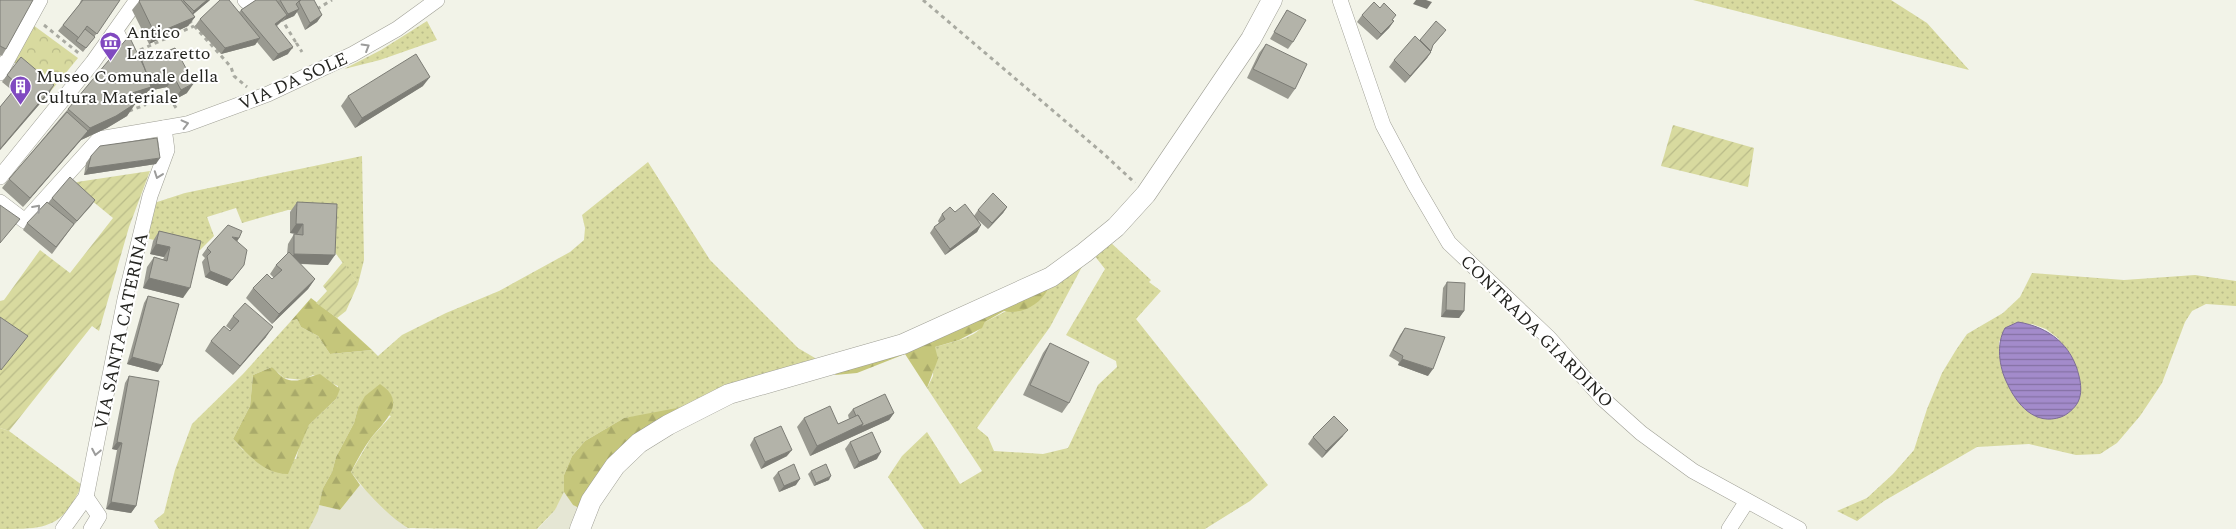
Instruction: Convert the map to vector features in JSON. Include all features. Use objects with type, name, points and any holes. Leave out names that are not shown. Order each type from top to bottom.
[{"type":"main road","points":[[580,529],[591,501],[614,466],[639,443],[668,426],[729,394],[903,344],[1051,277],[1084,254],[1116,226],[1146,194],[1251,39],[1272,0]]},
{"type":"street","points":[[0,73],[9,60],[40,0]]},
{"type":"street","points":[[0,177],[91,64],[137,0]]},
{"type":"street","points":[[245,0],[247,2],[251,0]]},
{"type":"street","name":"VIA DA SOLE","points":[[0,202],[25,221],[99,139],[187,124],[258,97],[348,57],[397,29],[437,0]]},
{"type":"street","name":"CONTRADA GIARDINO","points":[[1340,0],[1384,125],[1415,185],[1449,243],[1549,338],[1602,398],[1641,433],[1693,471],[1799,529]]},
{"type":"street","name":"VIA SANTA CATERINA","points":[[63,529],[86,496],[130,280],[150,196],[167,150],[164,128]]},
{"type":"street","points":[[86,496],[99,516],[91,529]]},
{"type":"street","points":[[1729,529],[1747,501]]},
{"type":"lane","points":[[118,27],[131,54]]},
{"type":"path","points":[[318,9],[332,0]]},
{"type":"path","points":[[922,0],[1105,155],[1146,194]]},
{"type":"path","points":[[182,13],[231,66],[234,76],[258,97]]},
{"type":"path","points":[[32,16],[91,64]]},
{"type":"path","points":[[280,17],[295,41],[286,45],[288,49],[297,44],[302,52]]},
{"type":"path","points":[[149,46],[194,26]]},
{"type":"path","points":[[129,111],[144,106],[141,92]]},
{"type":"path","points":[[143,99],[173,103],[187,124]]},
{"type":"shaded area","points":[[2018,322],[2040,328],[2058,339],[2071,355],[2076,365],[2081,389],[2080,396],[2075,407],[2063,416],[2043,419],[2028,412],[2016,399],[2007,383],[2000,363],[2000,341],[2005,328]]},
{"type":"shaded area","points":[[360,485],[409,529],[309,529],[319,505],[340,510]]},
{"type":"shaded area","points":[[564,492],[573,505],[581,509],[573,529],[538,529],[555,510]]},
{"type":"green space","points":[[1693,0],[1891,0],[1927,23],[1969,70]]},
{"type":"green space","points":[[427,21],[437,40],[380,60],[344,69],[381,50]]},
{"type":"green space","points":[[33,25],[78,58],[50,92],[13,61]]},
{"type":"green space","points":[[1673,125],[1754,148],[1748,187],[1661,166]]},
{"type":"green space","points":[[362,156],[364,260],[358,284],[334,251],[334,211],[288,210],[242,223],[236,208],[207,217],[214,236],[200,250],[145,238],[154,203],[185,193]]},
{"type":"green space","points":[[648,162],[710,260],[798,348],[815,358],[812,367],[685,410],[624,418],[585,441],[572,456],[564,475],[565,490],[555,510],[537,529],[408,528],[377,503],[351,472],[371,438],[391,416],[358,408],[354,423],[336,457],[332,472],[323,488],[318,511],[309,529],[159,529],[154,521],[164,513],[175,470],[192,424],[243,374],[291,321],[297,319],[301,327],[318,336],[330,354],[372,350],[378,356],[402,335],[446,313],[499,291],[570,252],[584,240],[585,228],[582,215]],"holes":[[[272,367],[284,378],[303,380],[313,375],[338,386],[336,399],[309,425],[301,440],[296,459],[243,450],[233,439],[250,406],[253,375]]]},
{"type":"green space","points":[[150,171],[129,227],[99,331],[92,326],[9,431],[0,428],[0,301],[4,300],[40,250],[70,273],[113,218],[74,186],[77,182]]},
{"type":"green space","points":[[1109,241],[1151,280],[1149,282],[1161,291],[1136,319],[1268,485],[1250,501],[1205,529],[924,529],[888,477],[902,456],[927,432],[960,484],[982,471],[927,388],[933,376],[935,347],[970,336],[985,322],[1047,290],[1084,263],[1050,327],[977,428],[988,437],[994,451],[1043,454],[1068,448],[1098,385],[1117,367],[1116,361],[1066,335],[1105,269],[1094,255]]},
{"type":"green space","points":[[343,262],[358,284],[346,311],[337,318],[316,303],[327,291],[323,286]]},
{"type":"green space","points":[[2032,273],[2124,280],[2195,275],[2236,281],[2236,306],[2206,304],[2192,311],[2185,322],[2162,383],[2140,416],[2117,443],[2100,454],[2076,455],[2029,444],[1977,447],[1884,501],[1857,521],[1837,511],[1867,498],[1893,474],[1914,450],[1927,409],[1942,373],[1967,334],[2003,313],[2020,297]],"holes":[[[2032,324],[2046,329],[2059,339],[2028,412],[2014,396],[2006,380],[2001,362],[1999,341]]]},
{"type":"green space","points":[[1048,289],[1040,300],[1029,308],[1017,312],[1004,311],[985,322],[982,328],[959,340],[935,347],[938,359],[927,388],[905,354],[857,373],[835,375],[840,366]]},
{"type":"green space","points":[[311,298],[337,318],[372,350],[330,354],[318,336],[301,327],[297,319],[291,321]]},
{"type":"green space","points":[[272,367],[282,377],[293,381],[320,374],[340,389],[336,399],[309,425],[288,474],[279,473],[264,467],[233,439],[250,406],[253,375]]},
{"type":"green space","points":[[380,384],[388,391],[393,405],[387,418],[368,442],[351,472],[360,485],[340,510],[319,505],[323,488],[332,472],[336,457],[354,423],[358,408],[365,396]]},
{"type":"green space","points":[[677,408],[685,410],[581,509],[573,505],[564,492],[564,475],[572,456],[585,441],[624,418]]},
{"type":"green space","points":[[0,428],[9,431],[82,485],[75,500],[67,510],[50,524],[40,527],[0,529]]},
{"type":"building","points":[[0,0],[33,0],[6,49],[0,46]]},
{"type":"building","points":[[83,0],[120,0],[97,34],[87,26],[79,38],[63,25]]},
{"type":"building","points":[[140,0],[181,0],[195,17],[155,34]]},
{"type":"building","points":[[183,0],[207,0],[194,11]]},
{"type":"building","points":[[220,0],[229,0],[260,38],[225,48],[200,19]]},
{"type":"building","points":[[256,0],[276,0],[287,15],[275,24],[293,47],[278,54],[241,10]]},
{"type":"building","points":[[280,0],[300,0],[296,4],[299,9],[288,14]]},
{"type":"building","points":[[301,0],[314,0],[322,15],[310,23],[299,2]]},
{"type":"building","points":[[1374,2],[1380,8],[1384,3],[1396,15],[1392,20],[1394,21],[1381,34],[1362,15]]},
{"type":"building","points":[[1287,10],[1306,20],[1293,42],[1274,32]]},
{"type":"building","points":[[1436,21],[1446,30],[1433,45],[1431,51],[1420,40]]},
{"type":"building","points":[[85,29],[95,37],[86,48],[76,41]]},
{"type":"building","points":[[129,36],[151,87],[132,93],[136,103],[116,116],[90,128],[68,109]]},
{"type":"building","points":[[1415,36],[1431,52],[1410,76],[1394,60]]},
{"type":"building","points":[[1266,44],[1307,64],[1295,89],[1253,69]]},
{"type":"building","points":[[175,48],[194,83],[181,90],[174,77],[150,82],[142,61]]},
{"type":"building","points":[[416,54],[430,77],[362,118],[348,96]]},
{"type":"building","name":"Museo Comunale della Cultura Materiale","points":[[21,57],[54,85],[0,149],[0,107],[18,85],[7,75]]},
{"type":"building","points":[[67,112],[88,131],[30,198],[9,179]]},
{"type":"building","points":[[157,138],[160,158],[88,168],[91,156],[100,146]]},
{"type":"building","points":[[70,177],[95,200],[77,221],[52,198]]},
{"type":"building","points":[[993,193],[1007,207],[992,223],[978,210]]},
{"type":"building","points":[[47,202],[74,224],[56,247],[27,223]]},
{"type":"building","points":[[297,202],[337,204],[335,255],[294,254],[294,234],[303,235],[303,224],[296,224]]},
{"type":"building","points":[[965,204],[981,225],[950,249],[934,227],[945,219],[942,214],[950,207],[955,212]]},
{"type":"building","points":[[0,205],[20,219],[0,243]]},
{"type":"building","points":[[228,225],[242,231],[239,238],[232,237],[247,250],[244,265],[232,280],[210,271],[207,256],[211,252],[207,248]]},
{"type":"building","points":[[159,231],[201,241],[190,288],[149,278],[154,257],[167,261],[170,247],[156,244]]},
{"type":"building","points":[[289,252],[315,279],[279,314],[253,288],[267,274],[272,279],[282,270],[276,265]]},
{"type":"building","points":[[1447,282],[1465,283],[1464,311],[1446,310]]},
{"type":"building","points":[[148,296],[179,304],[162,365],[132,357]]},
{"type":"building","points":[[245,303],[273,327],[240,366],[211,341],[224,326],[230,331],[239,321],[233,316]]},
{"type":"building","points":[[0,317],[28,336],[1,370],[0,368]]},
{"type":"building","points":[[1405,328],[1445,337],[1433,369],[1402,359],[1403,356],[1393,350]]},
{"type":"building","points":[[1050,343],[1089,362],[1069,403],[1030,385]]},
{"type":"building","points":[[129,376],[159,381],[136,506],[111,502],[122,443],[117,442]]},
{"type":"building","points":[[885,394],[894,413],[861,427],[863,424],[853,409]]},
{"type":"building","points":[[830,406],[838,424],[858,415],[863,424],[817,446],[804,418]]},
{"type":"building","points":[[1334,416],[1348,430],[1326,451],[1313,437]]},
{"type":"building","points":[[781,426],[792,450],[765,462],[754,438]]},
{"type":"building","points":[[872,432],[881,452],[859,462],[850,442]]},
{"type":"building","points":[[794,464],[800,479],[784,486],[778,472]]},
{"type":"building","points":[[826,464],[831,476],[816,483],[811,471]]},
{"type":"place","name":"Antico Lazzaretto","points":[[110,61]]},
{"type":"place","name":"Museo Comunale della Cultura Materiale","points":[[20,105]]}]
